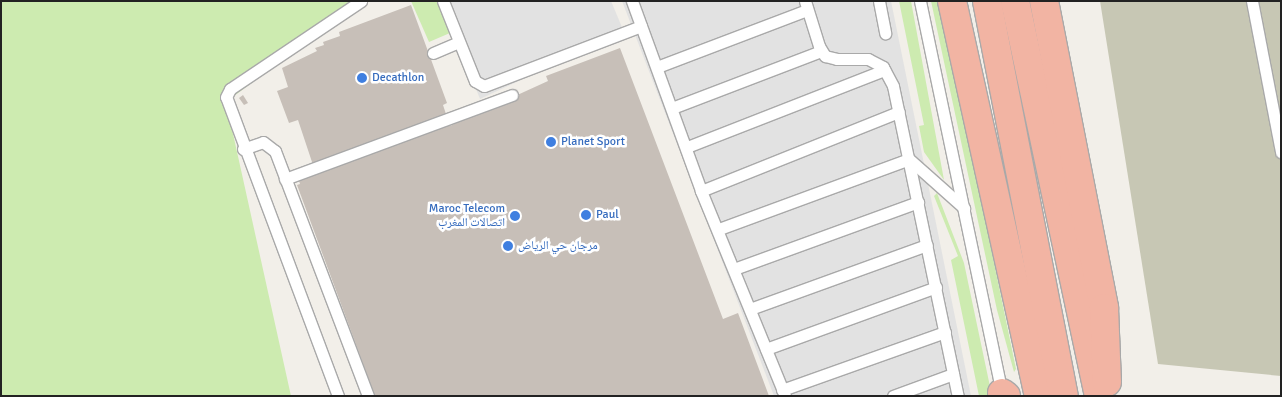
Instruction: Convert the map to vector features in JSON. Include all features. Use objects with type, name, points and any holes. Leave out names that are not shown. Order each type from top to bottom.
[{"type":"highway","points":[[952,1],[1040,396]]},
{"type":"highway","points":[[987,1],[1064,396]]},
{"type":"highway","points":[[1015,1],[1099,396]]},
{"type":"highway","points":[[1044,1],[1104,308],[1108,362],[1106,396]]},
{"type":"lane","points":[[338,396],[226,102],[230,89],[361,1]]},
{"type":"lane","points":[[443,1],[475,81],[488,86],[641,26]]},
{"type":"lane","points":[[632,1],[701,191],[719,229],[784,393],[945,332]]},
{"type":"lane","points":[[879,1],[884,33]]},
{"type":"lane","points":[[920,1],[1004,395]]},
{"type":"lane","points":[[1252,1],[1281,152]]},
{"type":"lane","points":[[657,67],[806,5],[821,52],[831,59],[868,59],[885,70],[899,112],[958,396]]},
{"type":"lane","points":[[433,52],[460,45]]},
{"type":"lane","points":[[672,108],[821,52]]},
{"type":"lane","points":[[686,147],[885,70]]},
{"type":"lane","points":[[285,179],[512,95]]},
{"type":"lane","points":[[701,191],[899,112]]},
{"type":"lane","points":[[244,149],[259,142],[270,145],[285,179],[368,396]]},
{"type":"lane","points":[[909,159],[964,208]]},
{"type":"lane","points":[[719,229],[909,159]]},
{"type":"lane","points":[[734,269],[918,202]]},
{"type":"lane","points":[[750,309],[927,245]]},
{"type":"lane","points":[[766,349],[936,287]]},
{"type":"lane","points":[[893,396],[953,374]]},
{"type":"shaded area","points":[[441,1],[611,1],[624,32],[480,99]]},
{"type":"shaded area","points":[[622,1],[891,1],[971,396],[774,396]]},
{"type":"shaded area","points":[[1100,1],[1281,1],[1281,376],[1158,364]]},
{"type":"green space","points":[[1,1],[362,1],[226,102],[291,396],[1,396]]},
{"type":"green space","points":[[411,1],[437,1],[450,33],[429,42]]},
{"type":"green space","points":[[899,1],[911,1],[944,180],[924,152],[919,126],[924,125]]},
{"type":"green space","points":[[931,1],[940,1],[1016,369],[1014,372],[997,310]]},
{"type":"green space","points":[[937,193],[964,263],[992,396],[979,396],[951,260],[958,256],[934,196]]},
{"type":"building","name":"مرجان حي الرياض","points":[[411,5],[447,103],[443,105],[450,126],[548,81],[546,76],[620,48],[723,319],[738,313],[769,396],[375,396],[297,185],[300,184],[297,174],[314,168],[298,120],[289,123],[277,91],[288,87],[282,68],[317,51],[315,48],[324,45],[323,42],[340,36],[339,32]]},
{"type":"building","points":[[243,95],[248,103],[244,105],[239,98]]},
{"type":"place","name":"Decathlon","points":[[362,78]]},
{"type":"place","name":"Planet Sport","points":[[551,142]]},
{"type":"place","name":"Paul","points":[[586,215]]},
{"type":"place","name":"Maroc Telecom اتصالات المغرب","points":[[515,216]]},
{"type":"place","name":"مرجان حي الرياض","points":[[508,246]]}]
